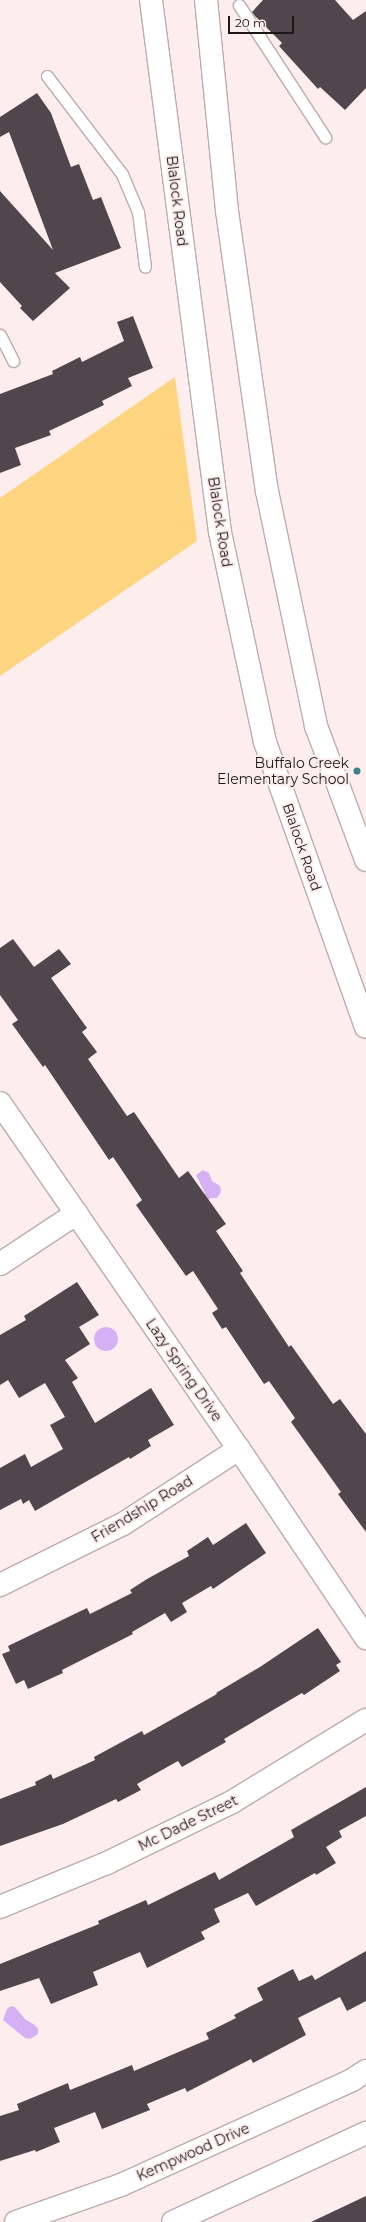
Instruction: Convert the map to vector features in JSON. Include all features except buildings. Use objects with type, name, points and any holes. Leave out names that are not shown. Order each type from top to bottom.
[{"type":"main road","name":"Blalock Road","points":[[151,0],[220,532],[265,742],[366,1027]]},
{"type":"main road","points":[[206,0],[227,211],[267,491],[316,726],[366,860]]},
{"type":"main road","name":"Lazy Spring Drive","points":[[0,1103],[239,1449],[366,1638]]},
{"type":"main road","points":[[0,1264],[77,1213]]},
{"type":"main road","name":"Friendship Road","points":[[0,1585],[123,1524],[239,1449]]},
{"type":"main road","name":"Mc Dade Street","points":[[0,1907],[107,1862],[232,1802],[366,1720]]},
{"type":"main road","name":"Kempwood Drive","points":[[16,2222],[122,2185],[352,2080],[366,2071]]},
{"type":"main road","points":[[173,2222],[366,2133]]},
{"type":"lane","points":[[239,5],[325,137]]},
{"type":"lane","points":[[47,76],[122,174],[138,212],[145,267]]},
{"type":"lane","points":[[0,335],[13,361]]},
{"type":"shaded area","points":[[175,377],[197,541],[0,676],[0,498]]},
{"type":"shaded area","points":[[203,1170],[209,1173],[212,1181],[220,1186],[221,1192],[217,1198],[210,1198],[208,1201],[201,1197],[205,1193],[196,1175]]},
{"type":"shaded area","points":[[106,1327],[111,1328],[117,1334],[117,1344],[111,1350],[106,1351],[101,1350],[95,1344],[94,1339],[95,1334],[101,1328]]},
{"type":"shaded area","points":[[11,2006],[15,2007],[25,2019],[35,2025],[38,2029],[38,2034],[30,2039],[25,2038],[3,2020],[7,2009]]},
{"type":"place","name":"Buffalo Creek Elementary School","points":[[357,771]]}]
